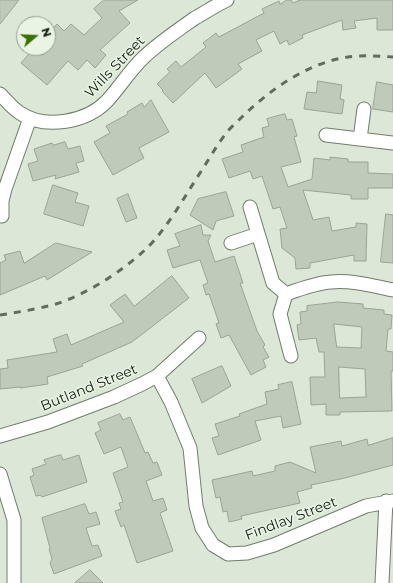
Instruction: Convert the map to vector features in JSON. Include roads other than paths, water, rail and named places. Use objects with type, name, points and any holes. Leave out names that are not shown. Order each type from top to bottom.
[{"type":"street","name":"Wills Street","points":[[0,94],[20,114],[30,118],[46,122],[62,122],[82,118],[96,110],[107,101],[144,57],[157,45],[206,11],[227,0]]},
{"type":"street","points":[[360,139],[364,110]]},
{"type":"street","points":[[2,216],[2,201],[5,189],[30,118]]},
{"type":"street","points":[[326,135],[393,143]]},
{"type":"street","points":[[250,207],[273,283],[286,294]]},
{"type":"street","points":[[231,243],[258,234]]},
{"type":"street","points":[[286,294],[307,287],[331,282],[358,282],[393,290]]},
{"type":"street","points":[[286,294],[280,314],[291,356]]},
{"type":"street","name":"Butland Street","points":[[0,436],[48,422],[114,398],[157,376],[199,338]]},
{"type":"street","name":"Findlay Street","points":[[157,376],[171,402],[190,448],[196,506],[202,528],[213,545],[228,554],[248,554],[274,545],[366,506],[390,501]]},
{"type":"street","points":[[0,474],[14,520],[14,583]]},
{"type":"street","points":[[382,583],[390,501]]},
{"type":"railway","points":[[0,315],[56,304],[80,294],[115,274],[136,258],[146,249],[168,223],[227,132],[277,87],[304,71],[333,60],[359,56],[393,57]]}]
